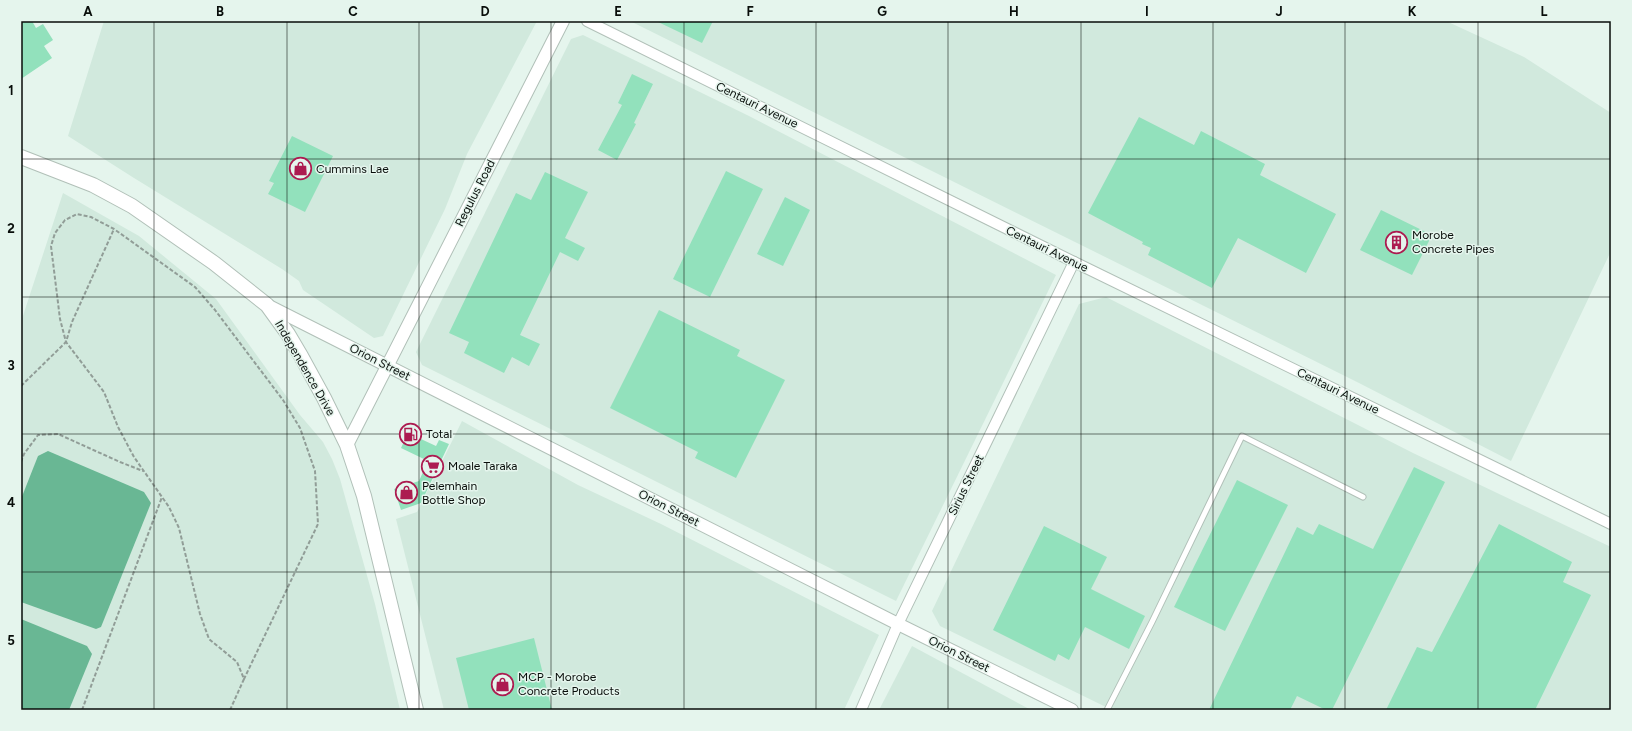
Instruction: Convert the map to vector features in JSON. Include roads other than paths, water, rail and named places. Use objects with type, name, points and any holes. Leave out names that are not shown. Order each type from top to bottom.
[{"type":"main road","name":"Independence Drive","points":[[21,157],[93,185],[132,206],[214,262],[267,305],[288,334],[324,398],[347,446],[364,496],[416,710]]},
{"type":"street","name":"Regulus Road","points":[[347,446],[563,21]]},
{"type":"street","name":"Centauri Avenue","points":[[587,21],[1074,262],[1611,524]]},
{"type":"street","name":"Sirius Street","points":[[861,710],[898,624],[1074,262]]},
{"type":"street","name":"Orion Street","points":[[267,305],[898,624],[1072,710]]},
{"type":"lane","points":[[1107,710],[1152,622],[1242,436],[1363,497]]},
{"type":"place","name":"Cummins Lae","points":[[301,169]]},
{"type":"place","name":"Morobe Concrete Pipes","points":[[1396,242]]},
{"type":"place","name":"Total","points":[[411,434]]},
{"type":"place","name":"Moale Taraka","points":[[432,466]]},
{"type":"place","name":"Pelemhain Bottle Shop","points":[[406,493]]},
{"type":"place","name":"MCP - Morobe Concrete Products","points":[[503,684]]}]
